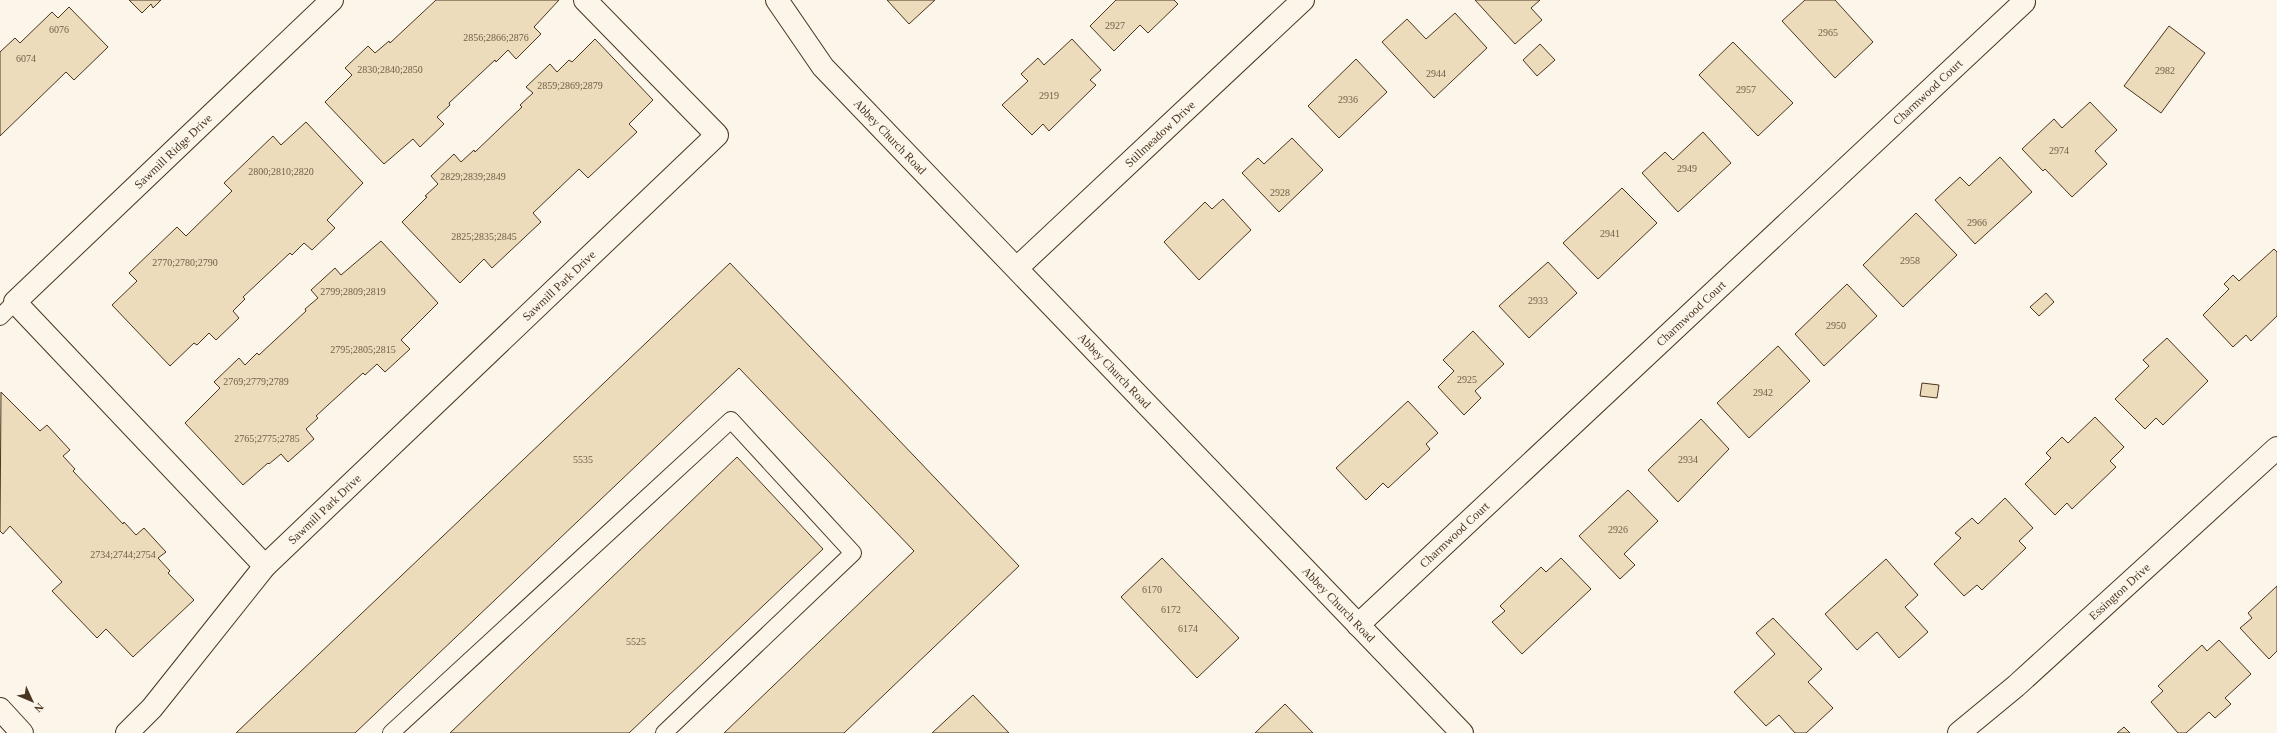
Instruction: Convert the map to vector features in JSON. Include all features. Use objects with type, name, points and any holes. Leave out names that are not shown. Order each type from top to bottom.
[{"type":"street","name":"Sawmill Ridge Drive","points":[[8,310],[332,0]]},
{"type":"street","name":"Sawmill Park Drive","points":[[127,733],[152,708],[265,566],[717,135],[585,0]]},
{"type":"street","name":"Abbey Church Road","points":[[777,0],[823,67],[1462,733]]},
{"type":"street","name":"Stillmeadow Drive","points":[[1017,268],[1303,0]]},
{"type":"street","name":"Charmwood Court","points":[[1358,625],[2024,2]]},
{"type":"street","points":[[8,310],[265,566]]},
{"type":"street","name":"Essington Drive","points":[[1959,733],[2016,686],[2277,448]]},
{"type":"street","points":[[0,710],[22,733]]},
{"type":"lane","points":[[391,733],[731,420],[853,553],[664,733]]},
{"type":"building","points":[[129,0],[161,0],[153,8],[151,4],[142,13]]},
{"type":"building","points":[[436,0],[559,0],[534,27],[541,34],[516,59],[508,50],[496,62],[495,60],[449,103],[450,105],[437,117],[444,124],[420,147],[413,139],[384,164],[325,102],[352,75],[345,68],[368,46],[375,53],[389,41],[390,43]]},
{"type":"building","points":[[887,0],[935,0],[909,24]]},
{"type":"building","points":[[1116,0],[1174,0],[1178,4],[1148,33],[1140,25],[1114,51],[1090,26]]},
{"type":"building","points":[[1475,0],[1540,0],[1531,8],[1542,20],[1515,44]]},
{"type":"building","points":[[1805,0],[1835,0],[1873,42],[1835,78],[1782,21]]},
{"type":"building","points":[[69,7],[108,47],[74,80],[66,72],[0,136],[0,52],[15,38],[20,43],[52,12],[58,18]]},
{"type":"building","points":[[1455,13],[1487,48],[1434,98],[1382,42],[1407,19],[1426,39]]},
{"type":"building","points":[[2169,26],[2205,53],[2161,113],[2124,86]]},
{"type":"building","points":[[595,39],[653,100],[629,124],[637,132],[588,178],[579,169],[533,213],[541,222],[492,268],[484,259],[460,283],[402,222],[438,184],[431,176],[454,154],[461,162],[474,150],[475,152],[522,107],[520,105],[533,93],[526,87],[550,64],[557,72],[569,60],[572,62]]},
{"type":"building","points":[[1072,39],[1101,70],[1090,80],[1096,85],[1049,131],[1043,124],[1032,135],[1002,105],[1028,81],[1021,74],[1038,58],[1044,65]]},
{"type":"building","points":[[1733,42],[1793,103],[1758,136],[1699,75]]},
{"type":"building","points":[[1540,44],[1555,60],[1537,76],[1523,60]]},
{"type":"building","points":[[1356,59],[1387,92],[1339,138],[1308,106]]},
{"type":"building","points":[[2090,102],[2117,130],[2095,151],[2107,164],[2072,197],[2045,169],[2043,171],[2022,149],[2054,119],[2062,128]]},
{"type":"building","points":[[306,122],[363,183],[327,220],[335,228],[312,250],[304,243],[292,255],[290,253],[243,297],[245,299],[233,311],[239,318],[216,340],[209,333],[197,345],[194,343],[170,366],[112,305],[137,281],[129,273],[177,227],[186,236],[232,191],[224,183],[273,136],[281,145]]},
{"type":"building","points":[[1703,132],[1731,163],[1678,212],[1642,173],[1665,152],[1673,160]]},
{"type":"building","points":[[1292,138],[1323,170],[1279,212],[1242,173],[1258,158],[1264,164]]},
{"type":"building","points":[[2000,157],[2032,192],[1975,244],[1935,200],[1960,177],[1969,186]]},
{"type":"building","points":[[1622,188],[1657,223],[1598,279],[1563,243]]},
{"type":"building","points":[[1223,199],[1251,230],[1199,280],[1164,242],[1205,202],[1212,209]]},
{"type":"building","points":[[1916,213],[1957,255],[1903,307],[1863,265]]},
{"type":"building","points":[[381,241],[438,303],[401,340],[410,349],[385,372],[377,364],[365,375],[363,373],[316,416],[318,418],[306,429],[314,439],[288,462],[281,454],[269,464],[268,463],[243,485],[185,423],[220,388],[214,382],[239,358],[245,365],[257,353],[259,355],[306,311],[305,309],[318,298],[311,290],[335,268],[341,275]]},
{"type":"building","points":[[2274,249],[2277,252],[2277,316],[2251,341],[2246,335],[2233,347],[2203,315],[2229,289],[2224,284],[2233,275],[2239,281]]},
{"type":"building","points":[[1548,262],[1577,293],[1529,338],[1499,306]]},
{"type":"building","points":[[730,263],[1019,566],[844,733],[724,733],[914,551],[739,368],[355,733],[236,733]]},
{"type":"building","points":[[1847,284],[1877,316],[1824,366],[1795,334]]},
{"type":"building","points":[[2046,293],[2054,302],[2039,316],[2030,307]]},
{"type":"building","points":[[1473,331],[1504,364],[1475,391],[1481,398],[1464,415],[1438,387],[1454,371],[1443,360]]},
{"type":"building","points":[[2167,338],[2208,381],[2163,425],[2156,418],[2145,429],[2115,399],[2149,366],[2143,360]]},
{"type":"building","points":[[1778,346],[1810,381],[1749,438],[1717,403]]},
{"type":"building","points":[[1922,383],[1939,385],[1937,398],[1920,396]]},
{"type":"building","points":[[1,392],[40,431],[47,425],[70,450],[63,456],[75,469],[73,471],[123,524],[124,522],[136,535],[144,528],[166,552],[158,558],[170,571],[168,573],[194,600],[133,657],[106,629],[97,638],[52,591],[62,582],[10,526],[3,534],[0,531]]},
{"type":"building","points":[[1408,401],[1438,433],[1426,444],[1430,449],[1388,488],[1383,483],[1366,500],[1336,468]]},
{"type":"building","points":[[2095,417],[2124,447],[2110,461],[2116,467],[2072,509],[2067,503],[2055,515],[2025,484],[2051,458],[2046,453],[2062,437],[2068,443]]},
{"type":"building","points":[[1701,419],[1729,449],[1678,502],[1648,470]]},
{"type":"building","points":[[737,457],[823,549],[629,733],[450,733]]},
{"type":"building","points":[[1628,490],[1658,521],[1624,554],[1635,565],[1620,579],[1579,536]]},
{"type":"building","points":[[2005,498],[2033,528],[2019,541],[2026,548],[1982,590],[1977,585],[1964,596],[1934,564],[1961,538],[1955,533],[1972,518],[1978,524]]},
{"type":"building","points":[[1162,558],[1239,638],[1197,678],[1121,597]]},
{"type":"building","points":[[1561,558],[1591,589],[1522,654],[1492,622],[1505,611],[1500,606],[1541,567],[1546,572]]},
{"type":"building","points":[[1886,559],[1918,595],[1905,607],[1928,632],[1899,658],[1877,632],[1857,650],[1825,614]]},
{"type":"building","points":[[2277,586],[2277,651],[2269,659],[2240,628],[2252,618],[2248,613]]},
{"type":"building","points":[[1773,618],[1822,669],[1808,682],[1833,708],[1806,733],[1795,733],[1779,715],[1766,726],[1734,692],[1775,654],[1756,633]]},
{"type":"building","points":[[2219,640],[2251,674],[2225,698],[2231,704],[2215,718],[2209,712],[2186,733],[2178,733],[2151,702],[2163,691],[2158,686],[2202,645],[2207,651]]},
{"type":"building","points":[[973,695],[1009,733],[932,733]]},
{"type":"building","points":[[1285,704],[1313,733],[1255,733]]},
{"type":"building","points":[[2124,727],[2130,733],[2117,733]]}]
